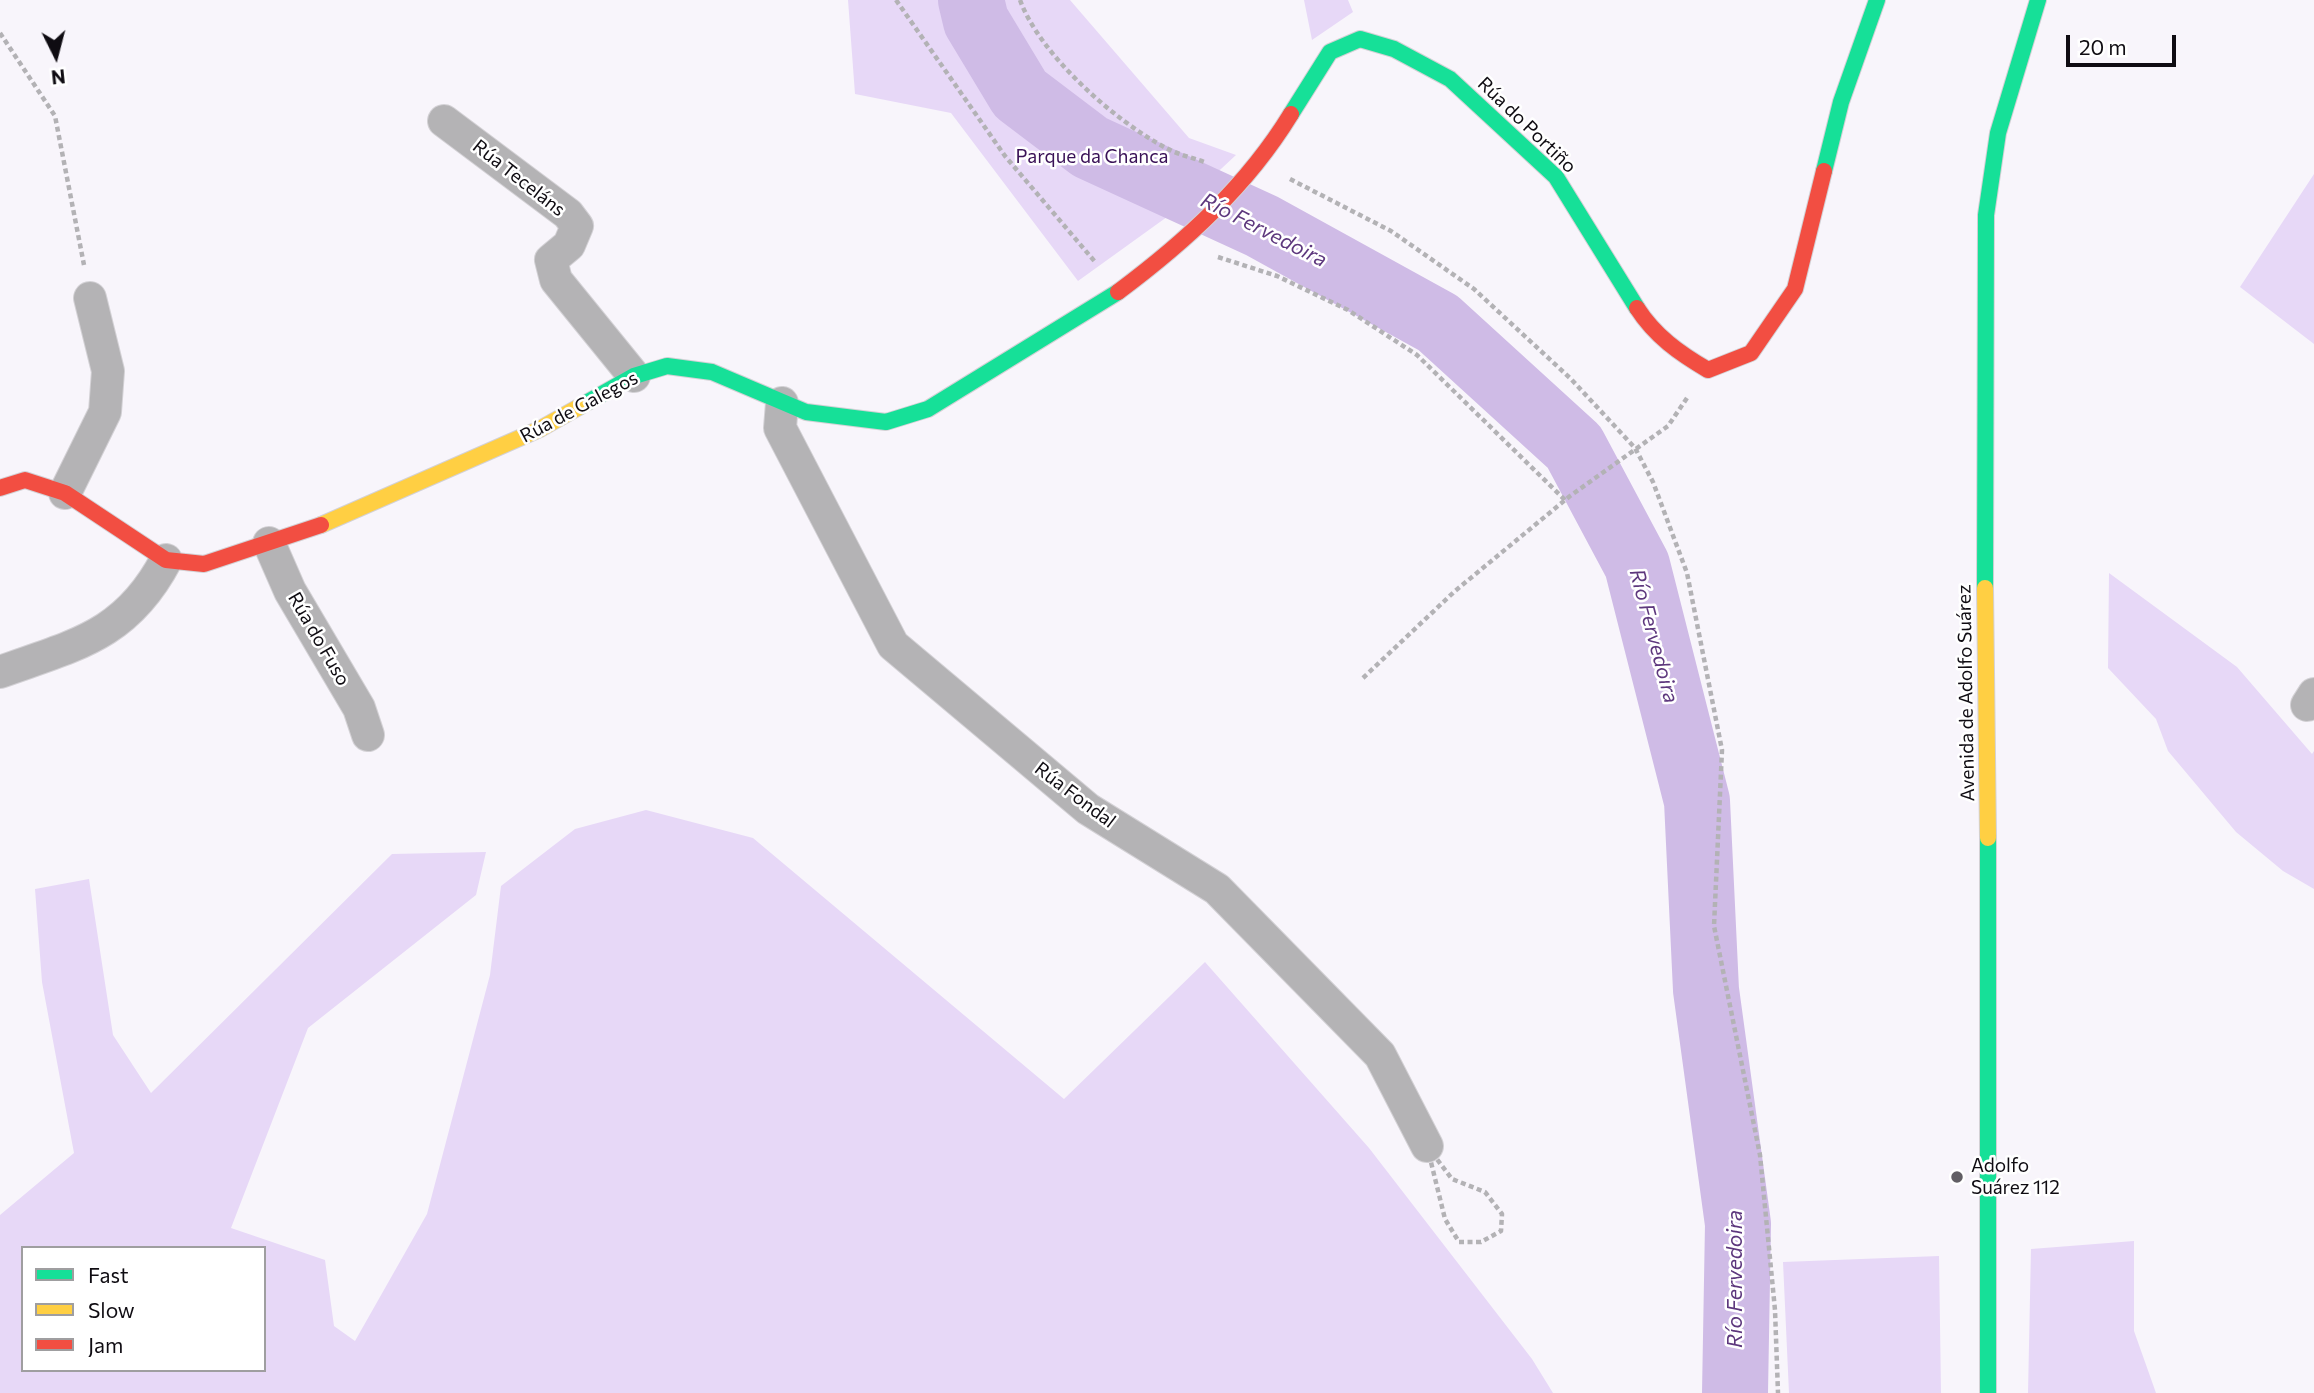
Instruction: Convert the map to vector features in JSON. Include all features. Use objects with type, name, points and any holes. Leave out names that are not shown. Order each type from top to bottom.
[{"type":"street","points":[[1708,370],[1751,353],[1771,328],[1795,289],[1841,102],[1877,0]]},
{"type":"street","name":"Avenida de Adolfo Suárez","points":[[1988,1393],[1990,1031],[1983,461],[1986,215],[1998,133],[2038,0]]},
{"type":"street","name":"Rúa do Portiño","points":[[993,371],[1119,291],[1181,242],[1242,183],[1330,52],[1360,39],[1394,49],[1450,79],[1556,177],[1650,328],[1682,355],[1708,370]]},
{"type":"street","name":"Rúa Teceláns","points":[[444,121],[568,214],[577,226],[569,245],[551,260],[556,280],[634,376]]},
{"type":"street","points":[[65,493],[105,412],[108,371],[90,298]]},
{"type":"street","name":"Rúa de Galegos","points":[[0,488],[24,480],[65,493],[166,560],[204,564],[320,526],[540,429],[634,376],[667,366],[712,372],[806,412],[886,422],[928,409],[993,371]]},
{"type":"street","name":"Rúa Fondal","points":[[782,402],[780,428],[893,645],[1088,809],[1217,889],[1380,1055],[1427,1146]]},
{"type":"street","name":"Rúa do Fuso","points":[[269,543],[290,591],[359,708],[368,735]]},
{"type":"street","points":[[0,673],[90,640],[132,611],[151,590],[166,560]]},
{"type":"path","points":[[896,0],[1005,156],[1119,291]]},
{"type":"path","points":[[1020,0],[1049,49],[1104,104],[1167,148],[1212,165],[1256,165],[1292,180],[1391,231],[1474,289],[1571,379],[1635,448],[1653,482],[1687,573],[1722,750],[1714,926],[1760,1155],[1775,1310],[1778,1393]]},
{"type":"path","points":[[0,33],[55,116],[90,298]]},
{"type":"path","points":[[1181,242],[1277,276],[1348,310],[1417,355],[1567,498]]},
{"type":"path","points":[[1363,678],[1455,591],[1567,498],[1668,426],[1708,370]]},
{"type":"path","points":[[1427,1146],[1452,1179],[1485,1192],[1502,1213],[1501,1231],[1481,1242],[1459,1242],[1445,1219],[1427,1146]]},
{"type":"green space","name":"Parque da Chanca","points":[[848,0],[1070,0],[1189,138],[1236,155],[1178,209],[1078,281],[951,113],[855,94]]},
{"type":"green space","points":[[1304,0],[1348,0],[1353,12],[1312,40]]},
{"type":"green space","points":[[2314,174],[2314,344],[2240,287]]},
{"type":"green space","points":[[2109,573],[2237,667],[2312,754],[2314,751],[2314,889],[2283,871],[2236,832],[2168,751],[2156,719],[2108,668]]},
{"type":"green space","points":[[646,810],[753,838],[1064,1099],[1205,962],[1369,1148],[1532,1359],[1553,1393],[0,1393],[0,1215],[74,1153],[42,982],[35,889],[89,879],[113,1035],[151,1093],[392,854],[486,852],[476,895],[308,1028],[231,1228],[325,1260],[334,1326],[355,1341],[427,1214],[490,975],[501,886],[575,829]]},
{"type":"green space","points":[[2134,1241],[2134,1331],[2156,1393],[2028,1393],[2031,1249]]},
{"type":"green space","points":[[1939,1256],[1941,1393],[1789,1393],[1783,1262]]},
{"type":"waterway","name":"Río Fervedoira","points":[[971,0],[976,21],[1020,94],[1090,147],[1262,226],[1438,323],[1574,447],[1637,565],[1697,801],[1706,990],[1738,1224],[1735,1393]]},
{"type":"traffic: fast","points":[[1824,171],[1841,102],[1877,0]]},
{"type":"traffic: fast","points":[[1985,588],[1986,215],[1998,133],[2038,0]]},
{"type":"traffic: fast","points":[[1291,114],[1330,52],[1360,39],[1394,49],[1450,79],[1556,177],[1637,308]]},
{"type":"traffic: fast","points":[[579,407],[634,376],[667,366],[712,372],[806,412],[886,422],[928,409],[1118,292]]},
{"type":"traffic: fast","points":[[1988,838],[1988,1393]]},
{"type":"traffic: slow","points":[[321,525],[540,429],[579,407]]},
{"type":"traffic: slow","points":[[1985,588],[1988,838]]},
{"type":"traffic: jam","points":[[1118,292],[1191,233],[1235,189],[1291,114]]},
{"type":"traffic: jam","points":[[1637,308],[1668,343],[1708,370],[1751,353],[1795,289],[1824,171]]},
{"type":"traffic: jam","points":[[0,488],[25,480],[65,493],[166,560],[204,564],[321,525]]},
{"type":"place","name":"Adolfo Suárez 112","points":[[1957,1177]]}]
